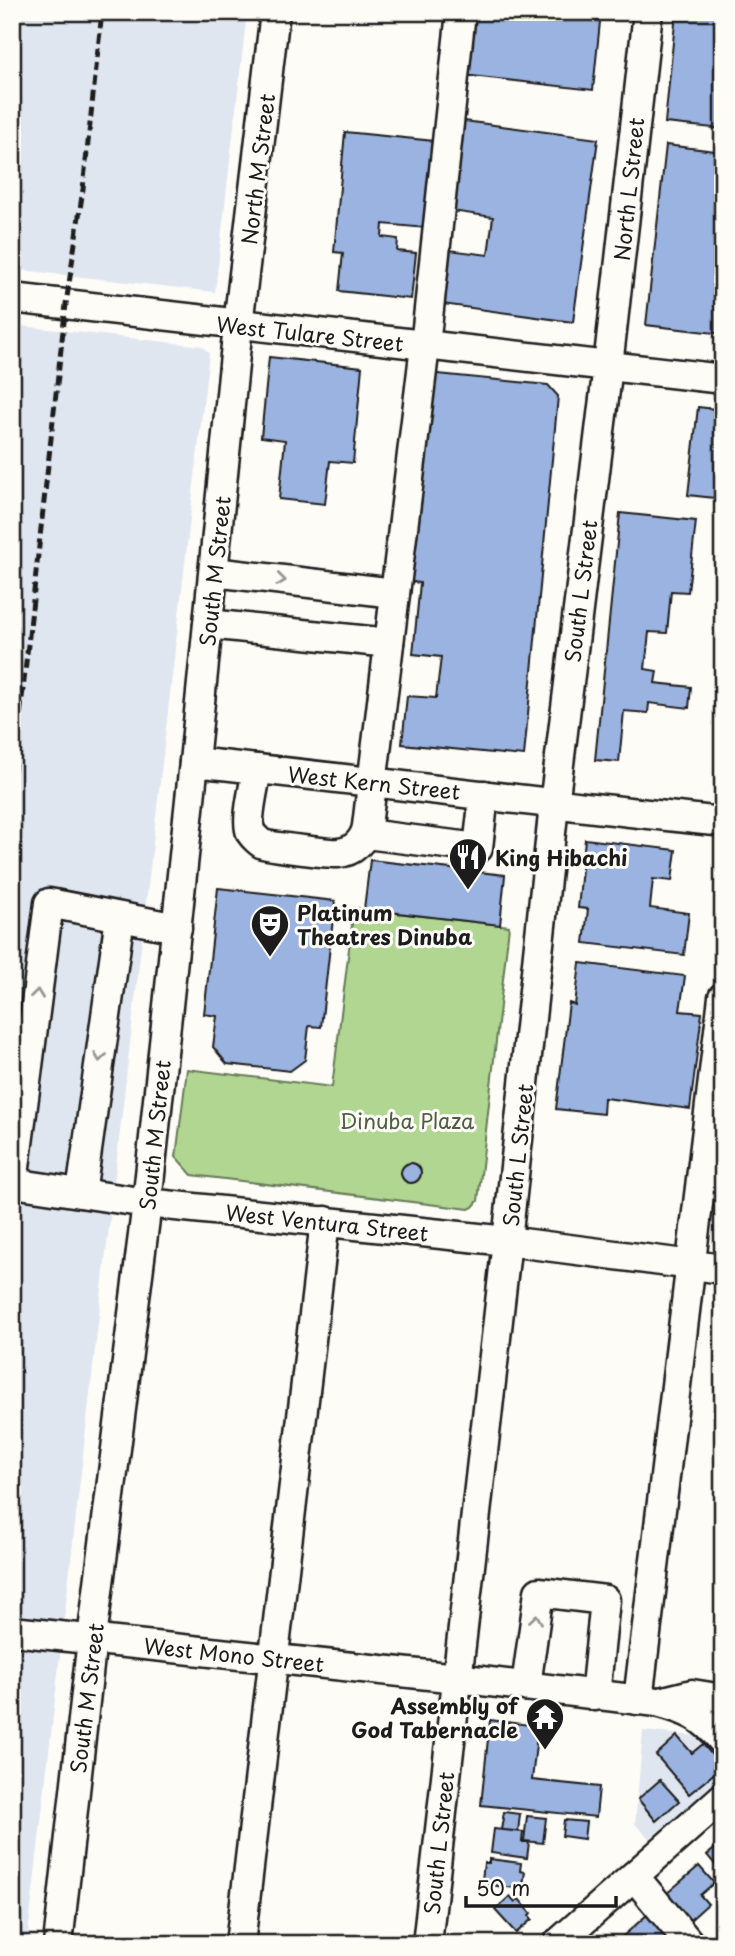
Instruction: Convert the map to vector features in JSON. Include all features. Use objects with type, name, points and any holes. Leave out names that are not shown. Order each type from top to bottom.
[{"type":"street","name":"North M Street","points":[[238,325],[275,12]]},
{"type":"street","points":[[257,769],[249,820],[251,833],[262,844],[339,853],[362,841],[366,834],[425,346],[461,12]]},
{"type":"street","name":"North L Street","points":[[608,366],[648,12]]},
{"type":"street","name":"West Tulare Street","points":[[12,298],[723,379]]},
{"type":"street","name":"South M Street","points":[[58,1944],[92,1639],[147,1203],[238,325]]},
{"type":"street","name":"South L Street","points":[[427,1944],[554,805],[608,366]]},
{"type":"street","points":[[214,572],[395,593]]},
{"type":"street","points":[[208,624],[389,643]]},
{"type":"street","name":"West Kern Street","points":[[194,762],[554,805],[723,822]]},
{"type":"street","points":[[366,834],[478,848],[484,795]]},
{"type":"street","points":[[13,1183],[48,903],[177,928]]},
{"type":"street","points":[[81,1193],[120,917]]},
{"type":"street","points":[[648,1701],[690,1266],[723,997]]},
{"type":"street","name":"West Ventura Street","points":[[13,1183],[147,1203],[507,1241],[723,1269]]},
{"type":"street","points":[[240,1944],[325,1221]]},
{"type":"street","points":[[526,1686],[540,1592],[605,1600],[595,1696]]},
{"type":"street","name":"West Mono Street","points":[[12,1631],[648,1701]]},
{"type":"street","points":[[648,1701],[692,1694],[723,1699]]},
{"type":"street","points":[[648,1701],[694,1714],[723,1741]]},
{"type":"street","points":[[557,1944],[723,1797]]},
{"type":"street","points":[[634,1876],[690,1944]]},
{"type":"shaded area","points":[[12,12],[247,12],[215,292],[12,269]]},
{"type":"shaded area","points":[[12,325],[202,346],[209,353],[27,1944],[12,1944]]},
{"type":"shaded area","points":[[643,1731],[697,1736],[723,1765],[723,1775],[650,1839],[635,1824]]},
{"type":"green space","name":"Dinuba Plaza","points":[[354,908],[509,926],[478,1201],[469,1209],[192,1175],[176,1157],[187,1069],[332,1087]]},
{"type":"building","points":[[461,12],[601,12],[593,90],[454,74]]},
{"type":"building","points":[[676,12],[723,12],[723,129],[665,123]]},
{"type":"building","points":[[457,120],[598,139],[573,322],[435,303],[442,249],[488,255],[493,217],[445,210]]},
{"type":"building","points":[[345,132],[434,141],[426,228],[383,224],[382,237],[398,239],[397,251],[416,253],[411,299],[339,291],[343,253],[334,252]]},
{"type":"building","points":[[666,145],[723,152],[723,334],[646,325]]},
{"type":"building","points":[[269,357],[362,367],[353,463],[330,461],[325,504],[279,499],[285,440],[261,437]]},
{"type":"building","points":[[428,373],[548,385],[558,396],[524,756],[402,744],[407,696],[436,698],[441,657],[413,654],[420,583],[408,581]]},
{"type":"building","points":[[698,407],[723,410],[723,499],[688,495]]},
{"type":"building","points":[[620,513],[696,521],[688,592],[671,591],[667,633],[649,632],[645,669],[657,671],[655,683],[691,687],[689,708],[649,703],[648,713],[624,711],[619,762],[595,760]]},
{"type":"building","points":[[585,839],[676,850],[672,881],[653,879],[650,908],[689,913],[684,955],[584,943],[588,909],[578,908]]},
{"type":"building","points":[[370,860],[505,875],[500,925],[364,909]]},
{"type":"building","name":"Platinum Theatres Dinuba","points":[[218,888],[335,901],[321,1027],[309,1026],[305,1060],[290,1071],[227,1064],[213,1047],[217,1016],[204,1014]]},
{"type":"building","points":[[580,963],[685,976],[680,1011],[702,1013],[690,1109],[604,1098],[603,1114],[556,1109],[569,1003],[575,1005]]},
{"type":"building","points":[[411,1163],[418,1166],[421,1173],[418,1180],[411,1183],[404,1180],[401,1173],[404,1166]]},
{"type":"building","points":[[490,1720],[538,1726],[532,1780],[599,1787],[596,1817],[481,1805]]},
{"type":"building","points":[[677,1736],[692,1753],[703,1744],[722,1767],[689,1794],[656,1755]]},
{"type":"building","points":[[660,1780],[679,1801],[656,1821],[638,1799]]},
{"type":"building","points":[[504,1812],[520,1814],[518,1832],[501,1830]]},
{"type":"building","points":[[527,1816],[546,1818],[543,1843],[524,1841]]},
{"type":"building","points":[[564,1820],[586,1822],[584,1839],[562,1836]]},
{"type":"building","points":[[494,1829],[523,1832],[522,1842],[529,1842],[527,1858],[491,1853]]},
{"type":"building","points":[[723,1842],[723,1874],[707,1855]]},
{"type":"building","points":[[489,1859],[521,1863],[520,1871],[525,1872],[523,1885],[517,1884],[516,1888],[488,1885],[488,1881],[482,1880],[484,1863],[489,1863]]},
{"type":"building","points":[[699,1866],[714,1883],[700,1895],[708,1904],[689,1921],[666,1894]]},
{"type":"building","points":[[510,1896],[515,1902],[519,1899],[531,1913],[529,1915],[532,1919],[516,1933],[495,1910]]},
{"type":"building","points":[[648,1914],[675,1944],[628,1944],[622,1937]]},
{"type":"railway","points":[[12,788],[66,304],[83,189],[102,12]]},
{"type":"place","name":"King Hibachi","points":[[468,891]]},
{"type":"place","name":"Platinum Theatres Dinuba","points":[[270,958]]},
{"type":"place","name":"Assembly of God Tabernacle","points":[[545,1751]]}]
